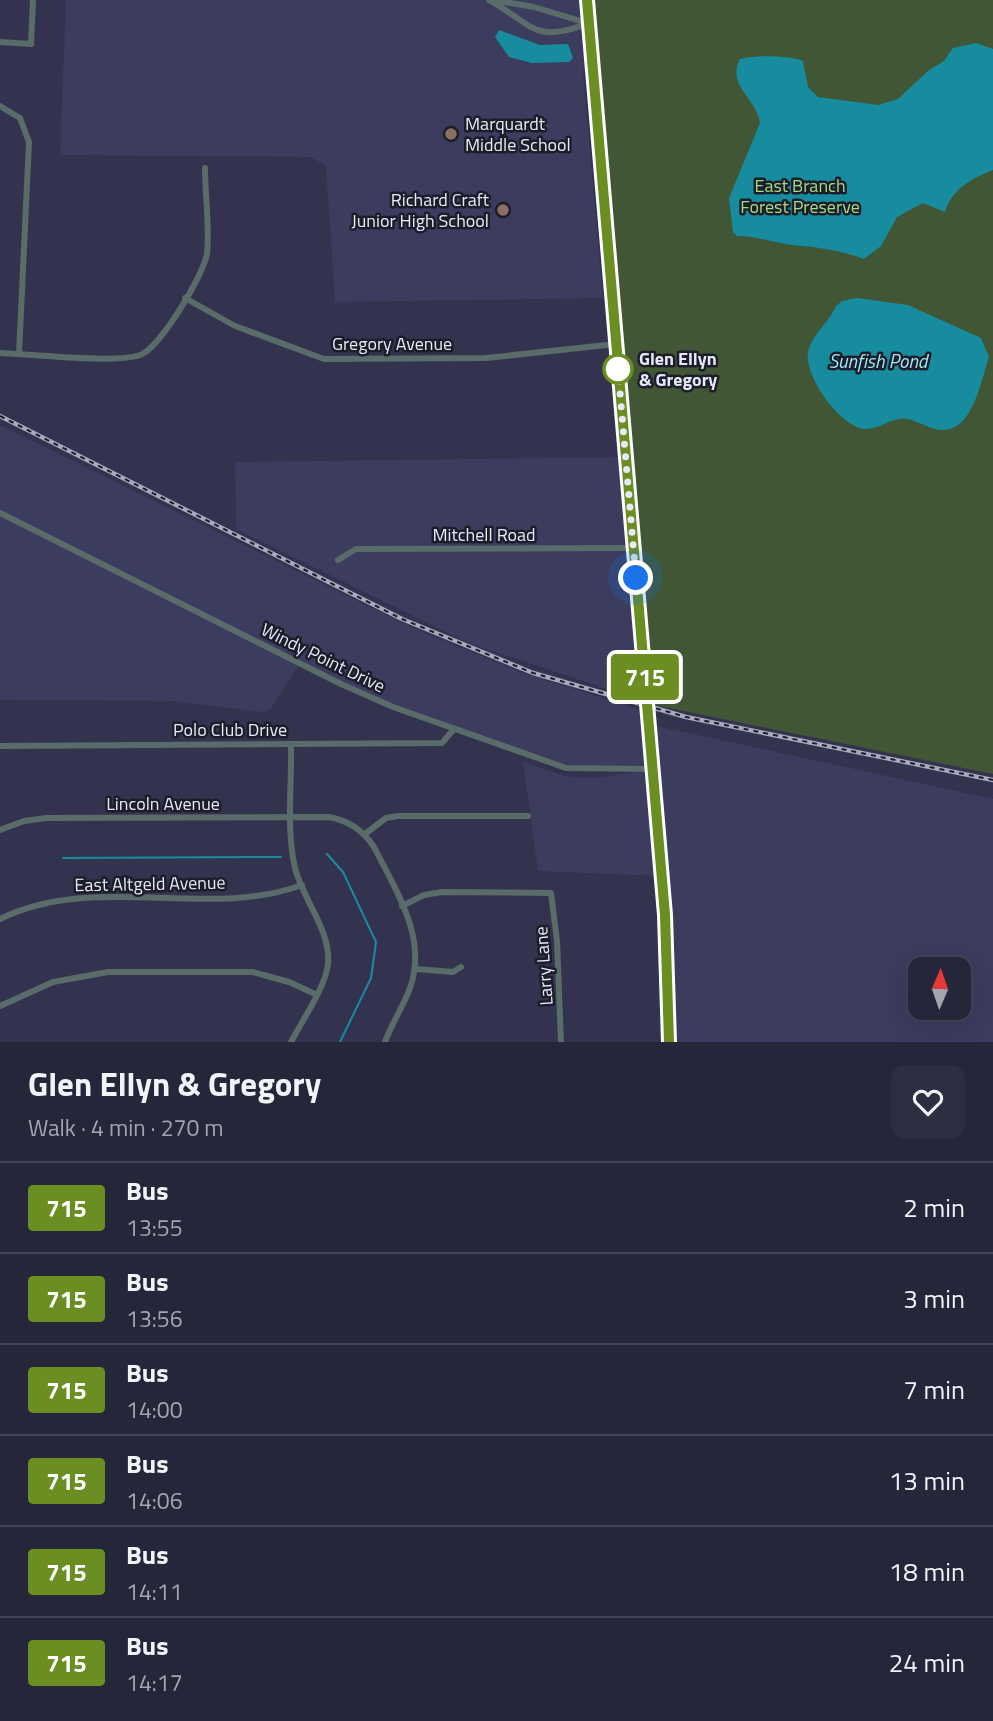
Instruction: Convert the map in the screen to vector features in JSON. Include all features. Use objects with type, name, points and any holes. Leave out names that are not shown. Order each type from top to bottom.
[{"type":"street","points":[[0,42],[31,44],[33,0]]},
{"type":"street","points":[[490,0],[534,7],[589,23]]},
{"type":"street","points":[[490,0],[525,26],[541,33],[558,33],[589,23]]},
{"type":"street","points":[[587,0],[668,963],[669,1042]]},
{"type":"street","points":[[0,106],[20,118],[29,142],[19,354]]},
{"type":"street","points":[[0,353],[111,358],[139,356],[159,341],[185,298],[206,255],[205,169]]},
{"type":"street","name":"Gregory Avenue","points":[[185,298],[235,326],[324,359],[486,358],[616,344]]},
{"type":"street","name":"Windy Point Drive","points":[[0,513],[341,684],[454,729],[566,768],[652,769]]},
{"type":"street","name":"Mitchell Road","points":[[338,560],[356,550],[633,548]]},
{"type":"street","name":"Polo Club Drive","points":[[0,746],[442,743],[454,729]]},
{"type":"street","points":[[291,744],[292,852],[327,948],[325,977],[291,1042]]},
{"type":"street","points":[[385,1042],[410,990],[416,969],[416,942],[402,906],[365,834],[375,823],[398,816],[528,816]]},
{"type":"street","name":"Lincoln Avenue","points":[[0,830],[23,821],[47,818],[328,817],[347,822],[365,834]]},
{"type":"street","name":"East Altgeld Avenue","points":[[0,919],[32,906],[66,899],[263,896],[302,885]]},
{"type":"street","name":"Larry Lane","points":[[402,906],[424,895],[442,892],[547,891],[553,897],[562,1042]]},
{"type":"street","points":[[416,969],[453,972],[461,967]]},
{"type":"street","points":[[0,1006],[53,982],[108,972],[241,971],[275,978],[315,994]]},
{"type":"shaded area","points":[[66,0],[585,0],[590,68],[583,69],[603,298],[335,302],[326,166],[311,157],[60,155]]},
{"type":"shaded area","points":[[0,425],[411,627],[520,672],[645,711],[650,766],[567,765],[394,705],[301,662],[270,710],[263,712],[172,701],[0,700]]},
{"type":"shaded area","points":[[623,457],[643,701],[466,642],[236,529],[235,462]]},
{"type":"shaded area","points":[[652,725],[993,799],[993,1042],[672,1042]]},
{"type":"shaded area","points":[[523,762],[568,777],[597,778],[650,770],[660,876],[538,871]]},
{"type":"green space","name":"East Branch Forest Preserve","points":[[589,0],[993,0],[993,774],[649,704]]},
{"type":"water","points":[[499,30],[540,45],[568,44],[573,58],[569,62],[532,63],[509,57],[495,37]]},
{"type":"water","points":[[976,43],[993,49],[993,170],[964,185],[952,197],[945,212],[923,203],[897,217],[881,246],[864,259],[828,249],[737,236],[733,232],[729,198],[760,123],[754,106],[739,85],[737,68],[740,59],[772,56],[803,61],[808,87],[818,97],[878,105],[898,99],[929,70],[944,61],[953,48]]},
{"type":"water","name":"Sunfish Pond","points":[[857,298],[908,305],[981,338],[989,357],[974,403],[958,425],[951,429],[938,430],[902,419],[865,429],[845,420],[826,399],[812,374],[808,352],[836,306],[842,301]]},
{"type":"waterway","points":[[327,854],[343,872],[376,942],[371,978],[340,1042]]},
{"type":"waterway","points":[[63,858],[281,857]]},
{"type":"railway","points":[[0,416],[402,619],[533,673],[686,717],[993,780]]},
{"type":"bus line","name":"715","points":[[587,0],[665,915],[669,1042]]},
{"type":"place","name":"Marquardt Middle School","points":[[451,134]]},
{"type":"place","name":"Richard Craft Junior High School","points":[[503,210]]},
{"type":"place","name":"Glen Ellyn & Gregory","points":[[618,369]]},
{"type":"route","points":[[618,369],[636,578]]}]
